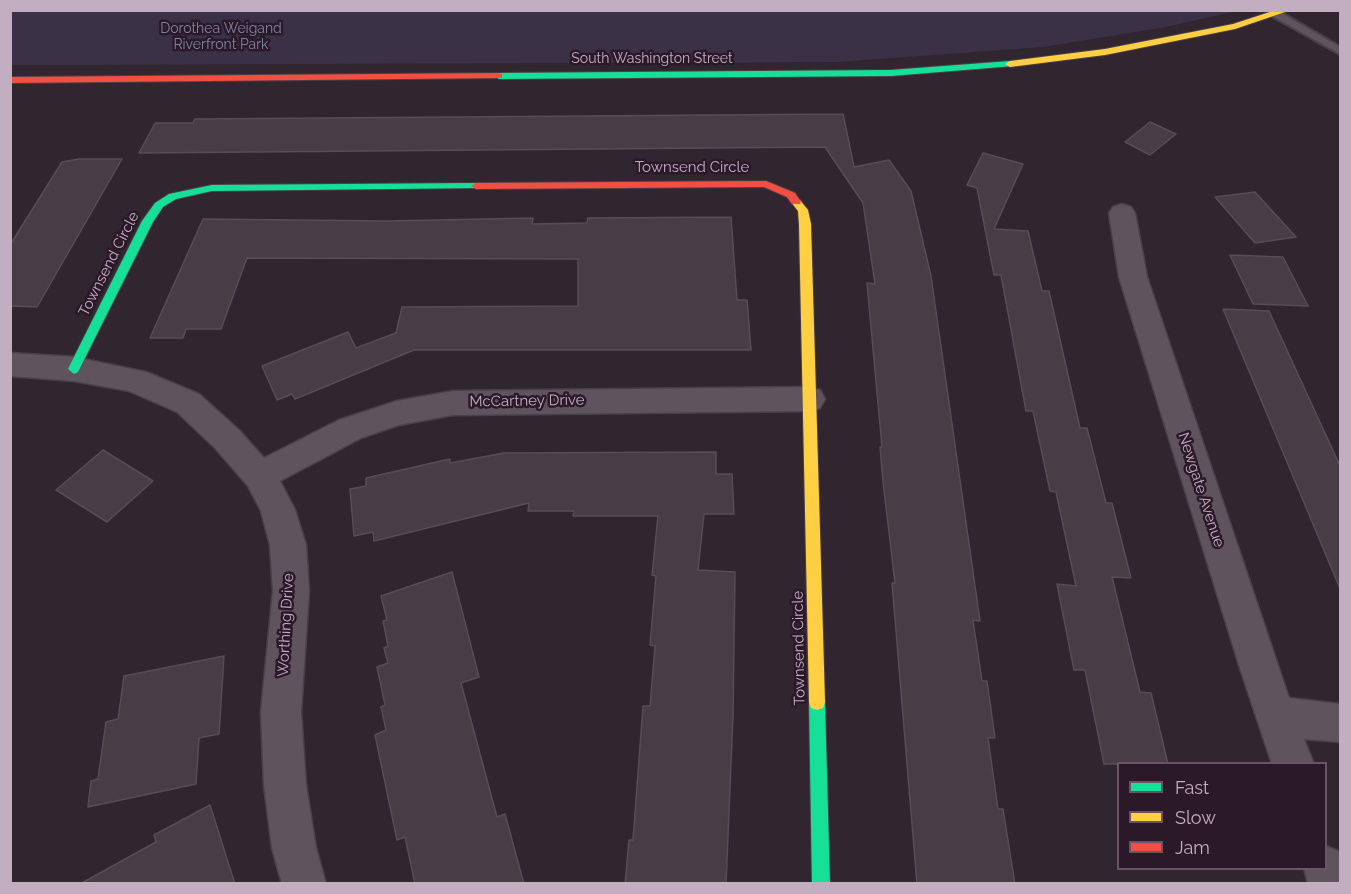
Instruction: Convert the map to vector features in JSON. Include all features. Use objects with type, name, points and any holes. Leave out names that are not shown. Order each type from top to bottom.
[{"type":"main road","name":"South Washington Street","points":[[10,80],[891,73],[992,66],[1105,52],[1196,35],[1281,12]]},
{"type":"main road","name":"Townsend Circle","points":[[74,369],[148,221],[159,205],[173,196],[190,191],[212,188],[746,183],[780,189],[796,200],[802,210],[809,399],[820,884]]},
{"type":"street","name":"Newgate Avenue","points":[[1122,213],[1133,277],[1292,762]]},
{"type":"street","name":"Worthing Drive","points":[[10,364],[74,369],[135,380],[188,403],[227,439],[260,476],[278,510],[288,545],[291,591],[280,712],[285,785],[294,848],[304,884]]},
{"type":"street","name":"McCartney Drive","points":[[260,476],[350,429],[397,413],[453,403],[809,399]]},
{"type":"street","points":[[1277,716],[1341,723]]},
{"type":"lane","points":[[1281,12],[1341,51]]},
{"type":"green space","name":"Dorothea Weigand Riverfront Park","points":[[10,11],[1237,11],[1166,27],[1043,47],[837,62],[11,65]]},
{"type":"building","points":[[843,114],[854,167],[889,160],[911,191],[931,276],[980,621],[973,620],[982,681],[987,681],[995,738],[988,738],[998,809],[1003,809],[1015,884],[917,884],[892,583],[895,583],[883,482],[880,447],[882,447],[867,283],[875,284],[863,203],[825,147],[139,153],[155,123],[193,123],[195,119]]},
{"type":"building","points":[[1150,122],[1176,134],[1150,155],[1125,142]]},
{"type":"building","points":[[983,153],[1023,164],[994,229],[1028,231],[1042,291],[1049,291],[1080,428],[1087,428],[1106,503],[1112,503],[1131,578],[1112,577],[1140,692],[1151,693],[1168,762],[1104,764],[1085,670],[1074,670],[1057,584],[1076,586],[1056,492],[1050,491],[1033,411],[1026,411],[1001,275],[994,275],[977,188],[967,185]]},
{"type":"building","points":[[79,159],[122,159],[37,307],[10,306],[10,245],[62,162]]},
{"type":"building","points":[[1255,192],[1296,237],[1255,243],[1215,197]]},
{"type":"building","points":[[731,217],[737,300],[747,300],[751,350],[414,350],[295,399],[292,394],[277,400],[262,366],[348,332],[356,348],[396,333],[402,307],[578,306],[578,259],[247,258],[221,329],[186,329],[183,338],[150,338],[203,219],[387,221],[533,218],[532,224],[587,223],[588,218]]},
{"type":"building","points":[[1230,255],[1283,257],[1308,306],[1253,304]]},
{"type":"building","points":[[1223,309],[1269,311],[1341,468],[1341,591]]},
{"type":"building","points":[[103,450],[153,481],[107,522],[56,490]]},
{"type":"building","points":[[716,452],[716,474],[732,474],[734,514],[704,514],[698,570],[735,572],[733,715],[726,884],[625,884],[629,840],[633,840],[643,706],[650,706],[655,646],[650,645],[656,576],[652,575],[658,516],[573,516],[574,511],[528,511],[529,503],[374,541],[373,532],[354,536],[350,489],[366,486],[366,478],[450,459],[450,463],[504,453]]},
{"type":"building","points":[[452,572],[479,677],[461,683],[497,817],[505,814],[524,884],[415,884],[405,837],[397,840],[375,735],[386,730],[381,707],[385,705],[377,667],[388,663],[384,648],[388,646],[383,621],[387,620],[381,596]]},
{"type":"building","points":[[224,656],[219,734],[199,738],[196,784],[88,807],[91,781],[98,779],[106,722],[118,719],[124,676]]},
{"type":"building","points":[[210,805],[235,884],[80,884],[156,842],[154,835]]},
{"type":"traffic: fast","points":[[499,76],[891,73],[1010,64]]},
{"type":"traffic: fast","points":[[74,369],[148,221],[159,205],[173,196],[212,188],[476,186]]},
{"type":"traffic: fast","points":[[817,702],[821,884]]},
{"type":"traffic: slow","points":[[1010,64],[1105,52],[1235,26],[1287,10]]},
{"type":"traffic: slow","points":[[796,202],[803,210],[805,224],[817,702]]},
{"type":"traffic: jam","points":[[10,80],[499,76]]},
{"type":"traffic: jam","points":[[476,186],[766,184],[791,195],[796,202]]}]
